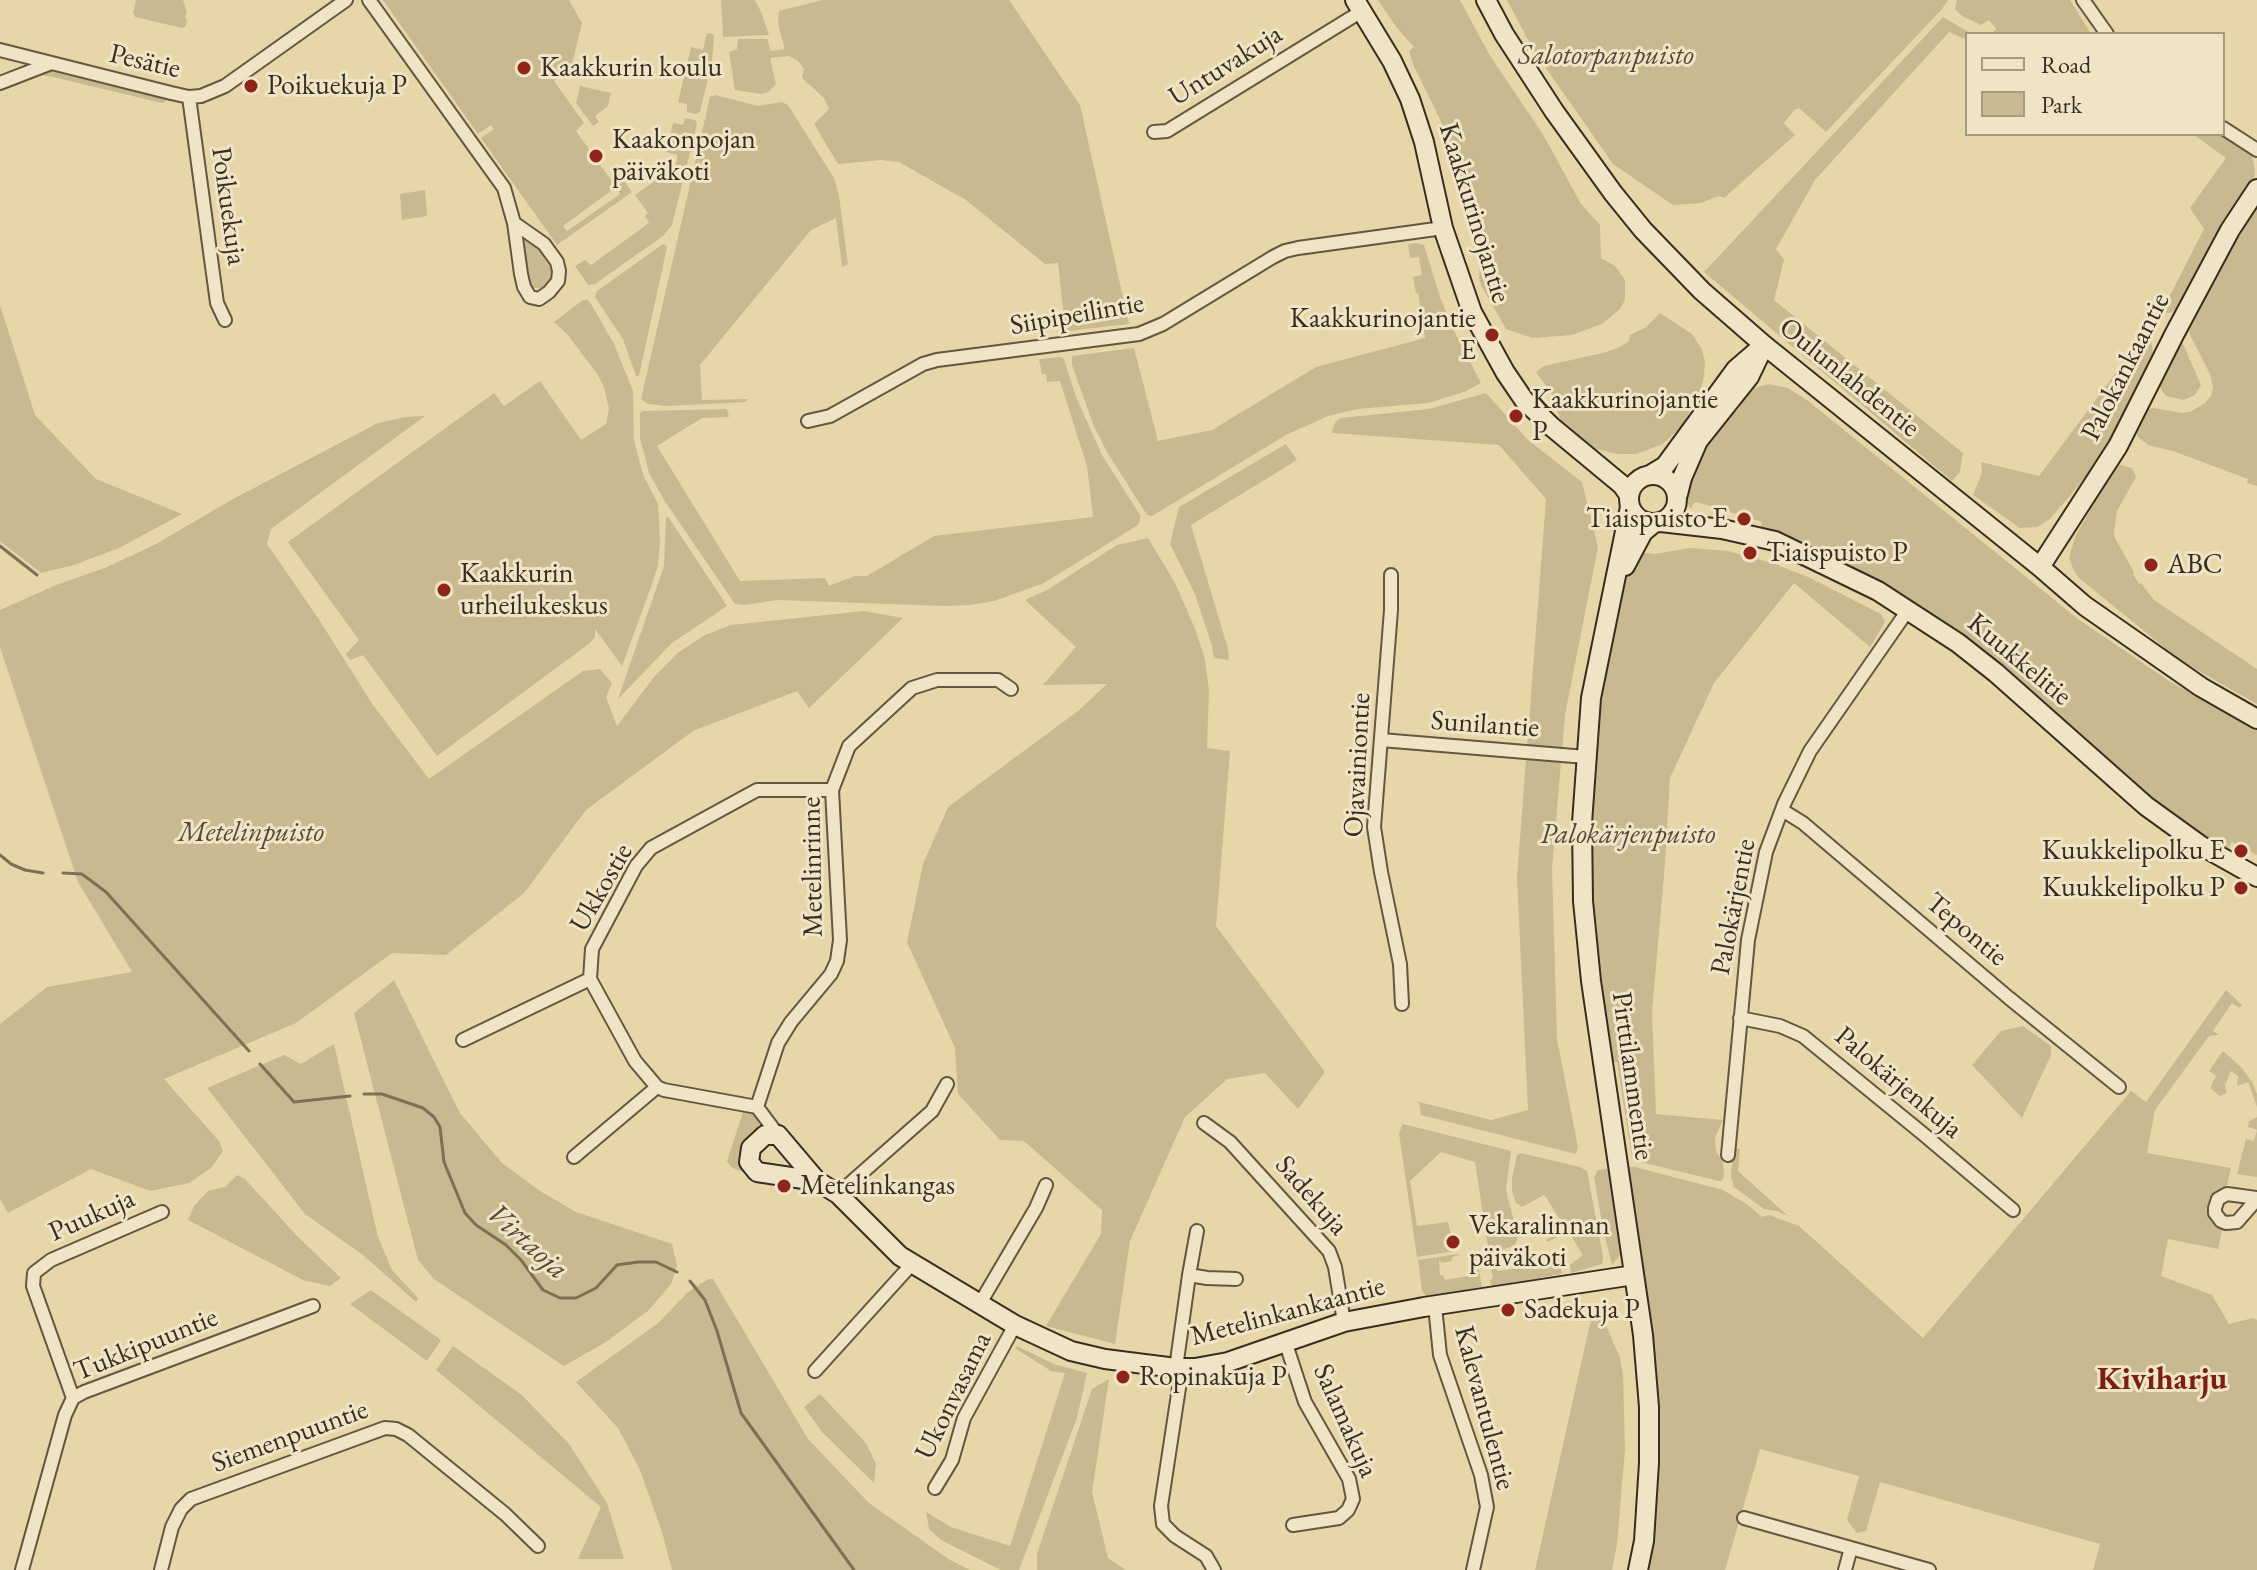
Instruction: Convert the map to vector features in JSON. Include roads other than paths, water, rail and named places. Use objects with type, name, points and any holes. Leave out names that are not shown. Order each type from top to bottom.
[{"type":"street","name":"Pesätie","points":[[0,50],[189,97],[207,95],[219,90],[346,0]]},
{"type":"street","points":[[369,0],[504,188],[514,223],[524,287],[530,297],[539,299],[558,281],[557,262],[544,244],[514,223]]},
{"type":"street","name":"Oulunlahdentie","points":[[1486,0],[1504,34],[1554,111],[1613,193],[1643,230],[1702,291],[2085,606],[2201,687],[2257,719]]},
{"type":"street","points":[[2083,0],[2106,32]]},
{"type":"street","name":"Untuvakuja","points":[[1154,132],[1167,131],[1358,5]]},
{"type":"street","name":"Kaakkurinojantie","points":[[1358,5],[1392,61],[1410,99],[1424,142],[1443,228],[1472,312],[1524,400],[1622,485],[1630,501]]},
{"type":"street","points":[[0,83],[49,64]]},
{"type":"street","name":"Poikuekuja","points":[[189,97],[216,294],[225,320]]},
{"type":"street","points":[[2225,129],[2257,150]]},
{"type":"street","name":"Palokankaantie","points":[[2040,567],[2118,446],[2230,230],[2257,189]]},
{"type":"street","name":"Siipipeilintie","points":[[808,421],[830,416],[923,364],[937,360],[1139,334],[1163,324],[1285,251],[1443,228]]},
{"type":"street","points":[[1764,345],[1749,377],[1698,441],[1682,478],[1674,513],[1657,523],[1638,518],[1630,501],[1634,483],[1665,466],[1736,369],[1764,345]]},
{"type":"street","name":"Kaakkurinojantie","points":[[1593,460],[1647,476]]},
{"type":"street","points":[[1647,476],[1668,478],[1678,499]]},
{"type":"street","name":"Kuukkelitie","points":[[1678,499],[1693,515],[1722,529]]},
{"type":"street","name":"Pirttilammentie","points":[[1630,501],[1591,698],[1582,823],[1583,901],[1593,996],[1643,1335],[1649,1407],[1644,1541],[1638,1570]]},
{"type":"street","name":"Kuukkelitie","points":[[1657,523],[1722,529],[1775,541],[1878,591],[1958,643],[1996,673],[2146,806],[2200,845],[2257,877]]},
{"type":"street","name":"Pirttilammentie","points":[[1614,591],[1633,547],[1643,532],[1657,523]]},
{"type":"street","name":"Ojavainiontie","points":[[1391,575],[1374,827],[1400,964],[1402,1004]]},
{"type":"street","name":"Palokärjentie","points":[[1728,1155],[1748,940],[1759,877],[1769,843],[1810,751],[1908,610]]},
{"type":"street","name":"Metelinrinne","points":[[757,1107],[778,1043],[791,1022],[831,974],[837,961],[840,940],[832,790],[849,746],[912,688],[937,680],[998,680],[1011,689]]},
{"type":"street","name":"Sunilantie","points":[[1381,740],[1586,757]]},
{"type":"street","name":"Ukkostie","points":[[657,1087],[635,1061],[590,979],[592,949],[636,866],[651,848],[757,790],[832,790]]},
{"type":"street","name":"Tepontie","points":[[1782,810],[1803,823],[2119,1087]]},
{"type":"street","points":[[463,1040],[590,979]]},
{"type":"street","name":"Palokärjenkuja","points":[[1740,1018],[1780,1026],[1803,1036],[2013,1210]]},
{"type":"street","points":[[838,1194],[932,1111],[947,1084]]},
{"type":"street","points":[[574,1157],[657,1087],[757,1107],[778,1135]]},
{"type":"street","name":"Sadekuja","points":[[1204,1123],[1230,1142],[1329,1251],[1334,1263],[1344,1322]]},
{"type":"street","name":"Metelinkankaantie","points":[[817,1181],[762,1174],[751,1166],[749,1155],[755,1143],[769,1134],[778,1135],[817,1181],[838,1194],[911,1265],[1015,1325],[1071,1351],[1118,1361],[1179,1368],[1228,1362],[1344,1322],[1634,1275]]},
{"type":"street","points":[[979,1305],[1036,1208],[1046,1185]]},
{"type":"street","name":"Puukuja","points":[[73,1398],[33,1286],[34,1273],[51,1260],[162,1212]]},
{"type":"street","points":[[1197,1231],[1161,1506],[1163,1524],[1175,1536],[1206,1556],[1214,1570]]},
{"type":"street","points":[[815,1371],[911,1265]]},
{"type":"street","points":[[1189,1275],[1236,1279]]},
{"type":"street","name":"Tukkipuuntie","points":[[22,1570],[65,1415],[73,1398],[313,1306]]},
{"type":"street","name":"Kalevantulentie","points":[[1435,1306],[1440,1355],[1481,1475],[1487,1507],[1473,1570]]},
{"type":"street","name":"Ukonvasama","points":[[935,1488],[952,1460],[964,1418],[1015,1325]]},
{"type":"street","name":"Salamakuja","points":[[1285,1341],[1305,1402],[1349,1479],[1353,1499],[1348,1510],[1339,1518],[1293,1525]]},
{"type":"street","name":"Siemenpuuntie","points":[[161,1570],[172,1527],[181,1509],[191,1499],[385,1428],[408,1435],[505,1514],[538,1546]]},
{"type":"street","points":[[1744,1518],[1929,1570]]},
{"type":"street","points":[[1845,1570],[1851,1548]]},
{"type":"waterway","points":[[0,546],[37,575]]},
{"type":"waterway","name":"Virtaoja","points":[[0,855],[25,870],[43,873]]},
{"type":"waterway","name":"Virtaoja","points":[[63,873],[82,874],[106,892],[249,1051]]},
{"type":"waterway","name":"Virtaoja","points":[[260,1064],[294,1102],[350,1096]]},
{"type":"waterway","name":"Virtaoja","points":[[364,1094],[382,1094],[423,1108],[434,1117],[440,1127],[444,1162],[465,1213],[476,1225],[506,1245],[543,1290],[560,1298],[576,1298],[596,1288],[617,1265],[638,1262],[656,1262],[677,1272]]},
{"type":"waterway","name":"Virtaoja","points":[[690,1281],[705,1300],[717,1331],[741,1413],[854,1570]]},
{"type":"place","name":"Kaakkurin koulu","points":[[524,68]]},
{"type":"place","name":"Poikuekuja P","points":[[251,86]]},
{"type":"place","name":"Kaakonpojan päiväkoti","points":[[596,156]]},
{"type":"place","name":"Kaakkurinojantie E","points":[[1492,335]]},
{"type":"place","name":"Kaakkurinojantie P","points":[[1516,416]]},
{"type":"place","name":"Tiaispuisto E","points":[[1744,519]]},
{"type":"place","name":"Tiaispuisto P","points":[[1750,553]]},
{"type":"place","name":"ABC","points":[[2151,565]]},
{"type":"place","name":"Kaakkurin urheilukeskus","points":[[444,590]]},
{"type":"place","name":"Kuukkelipolku E","points":[[2241,851]]},
{"type":"place","name":"Kuukkelipolku P","points":[[2241,888]]},
{"type":"place","name":"Metelinkangas","points":[[784,1186]]},
{"type":"place","name":"Vekaralinnan päiväkoti","points":[[1453,1242]]},
{"type":"place","name":"Sadekuja P","points":[[1508,1310]]},
{"type":"place","name":"Ropinakuja P","points":[[1123,1377]]},
{"type":"district","name":"Kiviharju","points":[[2162,1380]]},
{"type":"park label","name":"Salotorpanpuisto","points":[[1606,56]]},
{"type":"park label","name":"Metelinpuisto","points":[[251,833]]},
{"type":"park label","name":"Palokärjenpuisto","points":[[1628,835]]}]
